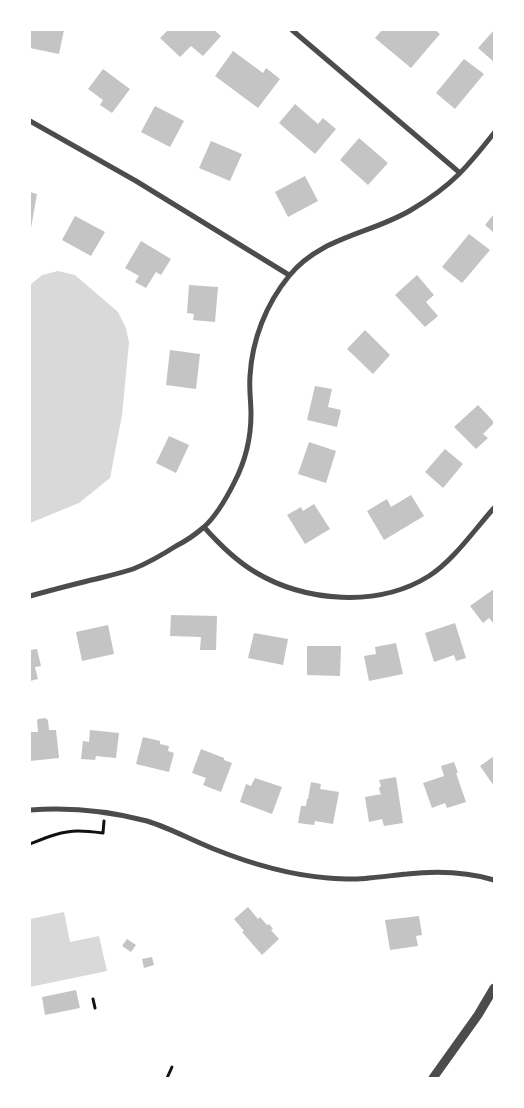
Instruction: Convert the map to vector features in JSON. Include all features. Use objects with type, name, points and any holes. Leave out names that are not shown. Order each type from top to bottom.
[{"type":"street","points":[[292,30],[460,173]]},
{"type":"street","points":[[30,121],[136,181],[289,275]]},
{"type":"street","points":[[30,596],[130,570],[156,559],[204,527],[218,512],[242,468],[250,427],[250,376],[253,350],[263,319],[274,297],[289,275],[301,263],[324,247],[350,235],[383,224],[410,211],[436,194],[460,173],[494,134]]},
{"type":"street","points":[[204,527],[234,558],[256,573],[283,586],[306,593],[331,597],[364,597],[387,594],[409,587],[430,576],[448,562],[494,508]]},
{"type":"street","points":[[30,810],[50,808],[86,810],[148,822],[181,834],[213,849],[287,872],[328,878],[368,879],[432,872],[464,874],[494,880]]},
{"type":"street","points":[[433,1078],[478,1015],[494,988]]},
{"type":"path","points":[[30,844],[59,833],[77,831],[103,833],[105,813]]},
{"type":"path","points":[[93,999],[95,1008]]},
{"type":"path","points":[[167,1078],[172,1067]]},
{"type":"shaded area","points":[[58,271],[75,275],[118,312],[126,328],[129,343],[122,415],[110,478],[79,503],[30,523],[30,285],[42,275]]},
{"type":"shaded area","points":[[64,912],[70,942],[99,936],[107,971],[30,987],[30,919]]},
{"type":"building","points":[[30,30],[64,30],[59,54],[30,48]]},
{"type":"building","points":[[168,30],[214,30],[221,36],[203,56],[191,46],[180,57],[160,38]]},
{"type":"building","points":[[382,30],[435,30],[440,34],[411,68],[375,38]]},
{"type":"building","points":[[494,30],[494,62],[478,48]]},
{"type":"building","points":[[233,51],[263,73],[266,68],[280,79],[258,108],[215,76]]},
{"type":"building","points":[[464,59],[484,74],[455,109],[436,93]]},
{"type":"building","points":[[103,69],[130,89],[112,113],[100,105],[103,100],[88,89]]},
{"type":"building","points":[[295,104],[318,124],[323,118],[336,129],[315,154],[279,123]]},
{"type":"building","points":[[155,106],[184,121],[170,147],[141,132]]},
{"type":"building","points":[[359,138],[388,163],[368,185],[340,160]]},
{"type":"building","points":[[211,141],[242,154],[230,181],[199,168]]},
{"type":"building","points":[[305,176],[318,201],[288,217],[275,192]]},
{"type":"building","points":[[30,192],[37,194],[31,228],[30,228]]},
{"type":"building","points":[[494,214],[494,233],[485,225]]},
{"type":"building","points":[[75,216],[105,232],[91,256],[62,240]]},
{"type":"building","points":[[469,234],[490,250],[462,283],[442,267]]},
{"type":"building","points":[[141,241],[171,259],[161,275],[156,272],[146,288],[135,282],[139,276],[125,268]]},
{"type":"building","points":[[417,275],[434,295],[426,302],[438,316],[425,327],[395,295]]},
{"type":"building","points":[[189,285],[218,287],[215,322],[193,320],[194,314],[187,313]]},
{"type":"building","points":[[365,330],[390,355],[373,374],[347,349]]},
{"type":"building","points":[[170,350],[200,354],[196,389],[166,385]]},
{"type":"building","points":[[315,386],[332,389],[328,407],[341,410],[337,427],[307,420]]},
{"type":"building","points":[[478,405],[494,423],[483,434],[488,438],[476,449],[454,427]]},
{"type":"building","points":[[169,436],[189,445],[176,473],[156,463]]},
{"type":"building","points":[[309,442],[336,451],[326,483],[298,474]]},
{"type":"building","points":[[445,449],[463,464],[443,488],[425,472]]},
{"type":"building","points":[[411,495],[424,516],[384,540],[367,511],[387,499],[391,507]]},
{"type":"building","points":[[314,504],[330,529],[305,544],[287,515],[301,507],[303,511]]},
{"type":"building","points":[[494,589],[494,624],[489,618],[483,623],[470,606]]},
{"type":"building","points":[[171,615],[217,616],[216,650],[200,650],[201,637],[170,636]]},
{"type":"building","points":[[455,623],[466,658],[456,661],[454,655],[434,662],[425,633]]},
{"type":"building","points":[[108,625],[114,654],[82,661],[76,632]]},
{"type":"building","points":[[254,633],[288,639],[283,665],[248,658]]},
{"type":"building","points":[[396,643],[403,674],[369,681],[364,656],[376,654],[375,647]]},
{"type":"building","points":[[307,646],[341,646],[340,676],[307,675]]},
{"type":"building","points":[[37,649],[41,666],[35,667],[38,679],[30,681],[30,650]]},
{"type":"building","points":[[45,718],[48,720],[49,730],[56,730],[59,758],[30,761],[30,732],[38,732],[38,719]]},
{"type":"building","points":[[90,730],[119,733],[116,758],[96,756],[95,760],[81,759],[83,741],[89,742]]},
{"type":"building","points":[[143,737],[160,741],[160,744],[169,746],[168,751],[174,753],[169,772],[136,764]]},
{"type":"building","points":[[201,749],[232,763],[221,792],[203,785],[206,778],[192,773]]},
{"type":"building","points":[[494,756],[494,786],[480,766]]},
{"type":"building","points":[[454,762],[466,802],[447,808],[445,803],[432,808],[423,783],[444,776],[441,766]]},
{"type":"building","points":[[396,777],[403,823],[384,826],[382,819],[369,822],[365,797],[382,794],[380,793],[379,788],[381,786],[379,780]]},
{"type":"building","points":[[255,778],[282,787],[272,814],[240,802],[246,784],[251,786]]},
{"type":"building","points":[[311,782],[321,784],[320,789],[339,792],[333,824],[315,821],[314,825],[298,823],[301,806],[306,806]]},
{"type":"building","points":[[248,907],[258,919],[260,917],[267,925],[269,924],[273,929],[271,930],[279,939],[262,955],[242,932],[244,931],[234,919]]},
{"type":"building","points":[[419,916],[422,935],[416,936],[418,946],[390,950],[385,920]]},
{"type":"building","points":[[127,939],[136,945],[131,952],[122,946]]},
{"type":"building","points":[[152,957],[154,965],[144,968],[142,959]]},
{"type":"building","points":[[76,990],[80,1008],[45,1015],[42,997]]}]
